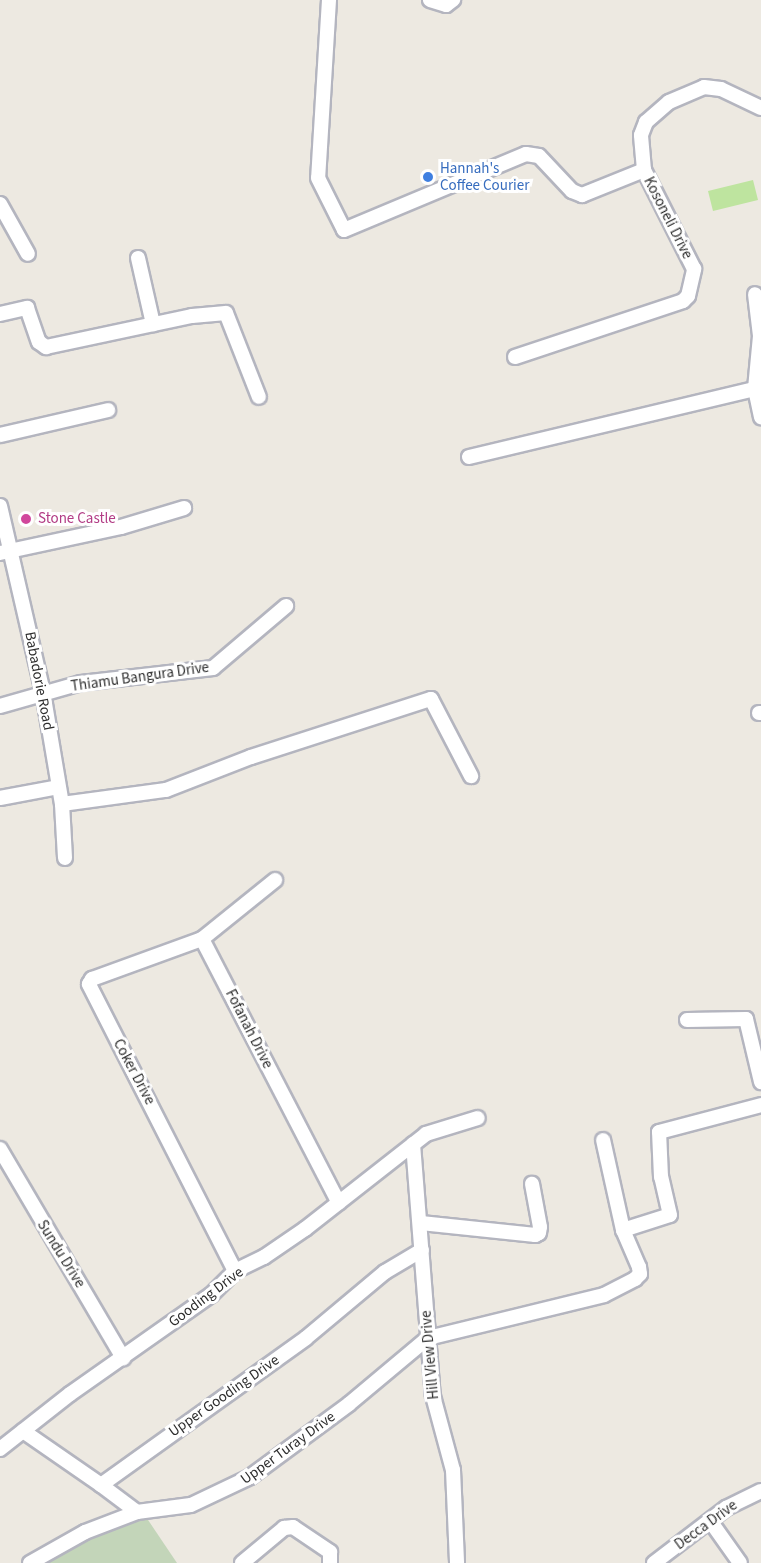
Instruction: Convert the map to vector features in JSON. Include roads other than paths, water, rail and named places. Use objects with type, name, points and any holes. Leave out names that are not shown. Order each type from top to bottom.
[{"type":"street","points":[[329,0],[318,178],[344,230],[526,154],[539,156],[572,191],[582,195],[644,170]]},
{"type":"street","points":[[430,0],[446,5],[453,0]]},
{"type":"street","name":"Kosoneli Drive","points":[[515,357],[688,296],[694,269],[644,170],[641,135],[646,122],[669,102],[711,87],[761,108]]},
{"type":"street","points":[[0,204],[28,254]]},
{"type":"street","points":[[138,258],[153,324]]},
{"type":"street","points":[[755,294],[760,336],[755,389],[761,417]]},
{"type":"street","points":[[0,314],[27,308],[32,312],[39,342],[46,347],[219,311],[226,313],[258,397]]},
{"type":"street","points":[[468,457],[755,389]]},
{"type":"street","points":[[0,435],[108,410]]},
{"type":"street","name":"Babadorie Road","points":[[0,506],[7,551],[43,692],[62,804],[65,858]]},
{"type":"street","points":[[7,551],[121,528],[184,508]]},
{"type":"street","name":"Thiamu Bangura Drive","points":[[0,706],[81,683],[213,668],[286,606]]},
{"type":"street","points":[[62,804],[166,790],[250,757],[431,699],[471,776]]},
{"type":"street","points":[[0,798],[58,787]]},
{"type":"street","points":[[202,939],[275,880]]},
{"type":"street","name":"Fofanah Drive","points":[[202,939],[339,1203]]},
{"type":"street","name":"Coker Drive","points":[[202,939],[92,979],[88,984],[235,1271]]},
{"type":"street","points":[[687,1020],[746,1019],[761,1082]]},
{"type":"street","points":[[623,1230],[670,1215],[661,1177],[658,1132],[761,1105]]},
{"type":"street","name":"Gooding Drive","points":[[0,1449],[211,1295],[235,1271],[264,1257],[339,1203],[426,1134],[478,1118]]},
{"type":"street","points":[[428,1338],[548,1311],[604,1295],[640,1274],[623,1230],[603,1140]]},
{"type":"street","name":"Hill View Drive","points":[[412,1144],[421,1223],[433,1396],[453,1470],[457,1563]]},
{"type":"street","name":"Sundu Drive","points":[[0,1149],[123,1358]]},
{"type":"street","points":[[421,1223],[535,1235],[539,1233],[540,1227],[532,1184]]},
{"type":"street","name":"Upper Gooding Drive","points":[[101,1485],[306,1338],[385,1272],[422,1250]]},
{"type":"street","name":"Upper Turay Drive","points":[[30,1563],[85,1532],[137,1512],[191,1505],[250,1477],[349,1404],[428,1338]]},
{"type":"street","points":[[23,1431],[137,1512]]},
{"type":"street","name":"Decca Drive","points":[[654,1563],[711,1522],[726,1508],[761,1491]]},
{"type":"street","points":[[711,1522],[741,1563]]},
{"type":"street","points":[[242,1563],[284,1528],[292,1527],[330,1552],[330,1563]]},
{"type":"place","name":"Hannah's Coffee Courier","points":[[428,177]]},
{"type":"place","name":"Stone Castle","points":[[26,519]]}]
